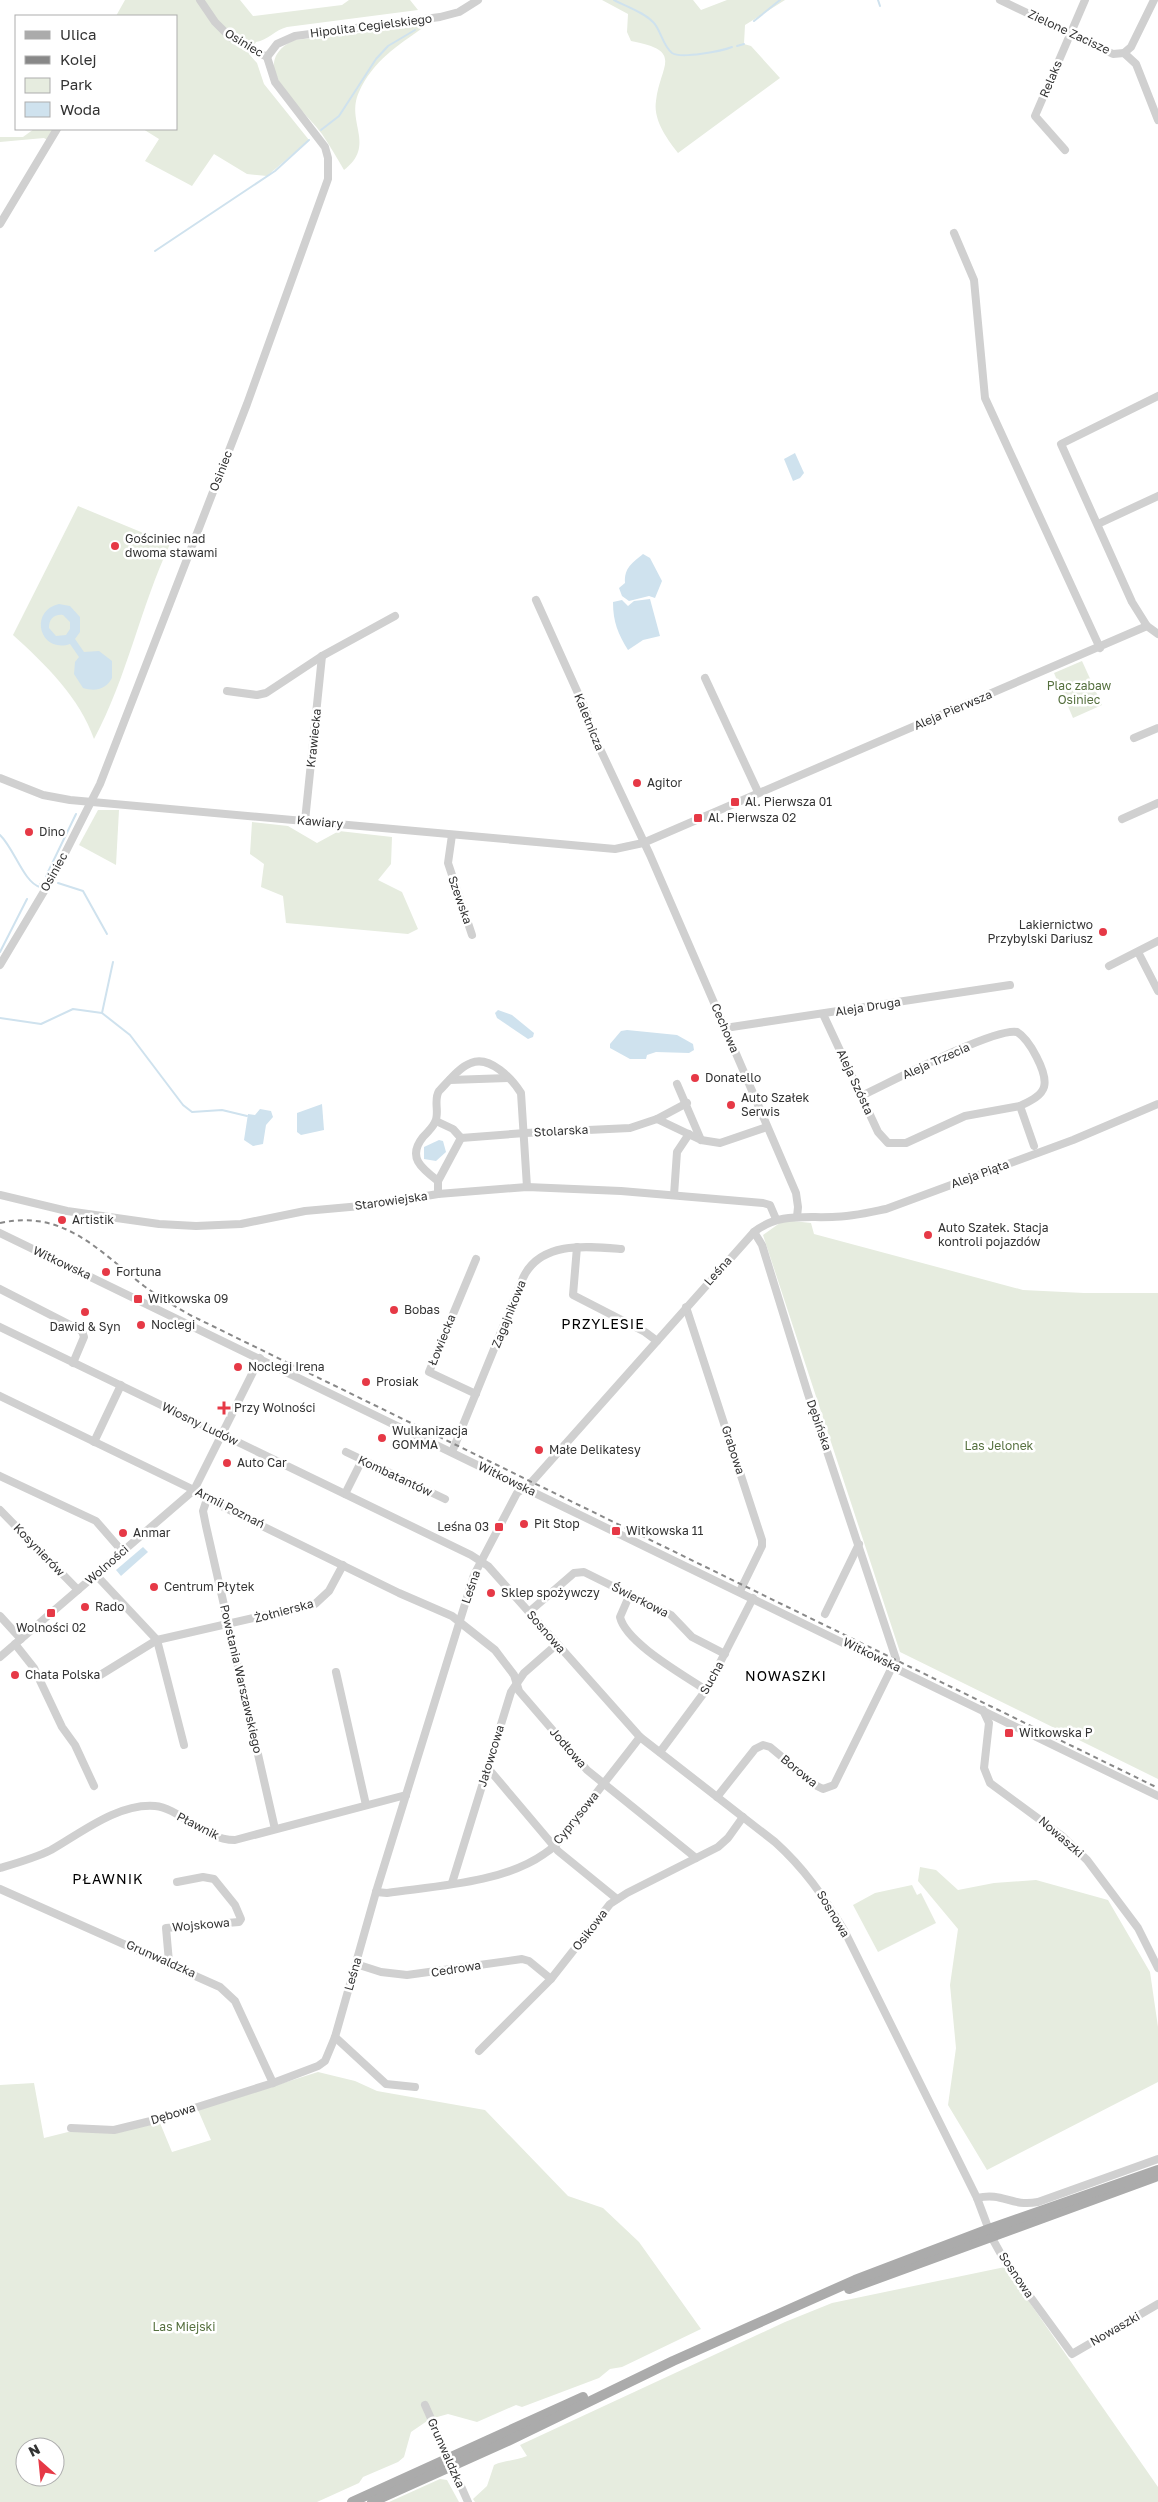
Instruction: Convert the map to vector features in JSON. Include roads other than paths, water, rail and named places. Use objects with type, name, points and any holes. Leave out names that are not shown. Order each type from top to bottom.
[{"type":"main road","points":[[352,2502],[450,2462],[800,2305],[1158,2170]]},
{"type":"main road","points":[[990,2233],[1158,2176]]},
{"type":"main road","points":[[372,2502],[450,2462]]},
{"type":"street","name":"Osiniec","points":[[0,965],[55,873],[92,802],[247,404],[328,179],[328,158],[325,147],[275,82],[267,57],[226,34],[209,15],[200,0]]},
{"type":"street","name":"Hipolita Cegielskiego","points":[[267,57],[277,44],[295,36],[440,18],[459,12],[478,0]]},
{"type":"street","name":"Zielone Zacisze","points":[[1000,0],[1113,54],[1124,53],[1136,64],[1158,120]]},
{"type":"street","name":"Relaks","points":[[1065,150],[1035,116],[1085,0]]},
{"type":"street","points":[[1124,53],[1131,47],[1154,0]]},
{"type":"street","points":[[0,224],[55,130]]},
{"type":"street","points":[[954,233],[974,280],[985,398],[1100,648]]},
{"type":"street","points":[[1158,396],[1061,444],[1130,597],[1147,626],[1158,634]]},
{"type":"street","points":[[1098,524],[1158,496]]},
{"type":"street","name":"Kaletnicza","points":[[536,600],[643,843]]},
{"type":"street","points":[[227,691],[257,695],[266,692],[322,656],[395,616]]},
{"type":"street","name":"Aleja Pierwsza","points":[[643,843],[758,792],[1100,648],[1147,626]]},
{"type":"street","name":"Krawiecka","points":[[305,821],[322,656]]},
{"type":"street","points":[[705,678],[758,792]]},
{"type":"street","points":[[1134,738],[1158,728]]},
{"type":"street","name":"Kawiary","points":[[0,778],[43,795],[92,802],[607,850],[643,843]]},
{"type":"street","points":[[1122,820],[1158,804]]},
{"type":"street","name":"Szewska","points":[[452,835],[448,862],[472,935]]},
{"type":"street","name":"Cechowa","points":[[643,843],[726,1028],[796,1193],[797,1217]]},
{"type":"street","points":[[1109,966],[1158,941]]},
{"type":"street","points":[[1138,952],[1158,991]]},
{"type":"street","name":"Aleja Druga","points":[[726,1028],[1010,985]]},
{"type":"street","name":"Aleja Szósta","points":[[823,1014],[880,1137],[893,1144],[906,1144],[970,1115],[1020,1106]]},
{"type":"street","name":"Aleja Trzecia","points":[[861,1096],[955,1052],[1002,1033],[1014,1032],[1027,1040],[1045,1080],[1042,1091],[1020,1106]]},
{"type":"street","points":[[438,1180],[420,1166],[414,1155],[419,1142],[436,1121],[436,1095],[468,1064],[476,1062],[489,1064],[508,1078],[521,1093],[527,1187]]},
{"type":"street","points":[[450,1080],[508,1078]]},
{"type":"street","points":[[677,1084],[687,1103],[701,1140]]},
{"type":"street","name":"Stolarska","points":[[461,1138],[630,1128],[657,1119],[687,1103]]},
{"type":"street","points":[[1020,1106],[1034,1146]]},
{"type":"street","name":"Aleja Piąta","points":[[797,1217],[859,1216],[886,1209],[1074,1140],[1157,1107]]},
{"type":"street","points":[[657,1119],[701,1140],[728,1142],[767,1128]]},
{"type":"street","points":[[436,1121],[453,1129],[461,1138],[438,1180],[438,1194]]},
{"type":"street","points":[[674,1195],[677,1152],[689,1134]]},
{"type":"street","name":"Starowiejska","points":[[0,1195],[68,1211],[159,1224],[196,1226],[254,1223],[305,1211],[372,1205],[438,1194],[527,1187],[674,1195],[763,1203],[770,1205],[776,1219]]},
{"type":"street","name":"Leśna","points":[[318,2066],[325,2061],[335,2037],[376,1892],[474,1575],[516,1493],[524,1488],[754,1232],[776,1219],[797,1217]]},
{"type":"street","name":"Dębińska","points":[[754,1232],[762,1245],[858,1544],[896,1655],[894,1666]]},
{"type":"street","name":"Witkowska","points":[[0,1233],[1158,1796]]},
{"type":"street","points":[[578,1247],[573,1295],[657,1340]]},
{"type":"street","name":"Zagajnikowa","points":[[452,1452],[530,1265],[546,1254],[578,1247],[621,1249]]},
{"type":"street","name":"Łowiecka","points":[[476,1258],[429,1372],[476,1394]]},
{"type":"street","points":[[0,1290],[82,1331],[84,1337],[73,1363]]},
{"type":"street","name":"Grabowa","points":[[686,1307],[762,1540],[762,1546],[740,1592]]},
{"type":"street","name":"Wiosny Ludów","points":[[0,1327],[481,1560]]},
{"type":"street","name":"Wolności","points":[[0,1658],[194,1490],[260,1358]]},
{"type":"street","points":[[94,1442],[121,1385]]},
{"type":"street","name":"Armii Poznań","points":[[0,1396],[459,1621]]},
{"type":"street","name":"Kombatantów","points":[[346,1452],[445,1499]]},
{"type":"street","points":[[345,1494],[362,1460]]},
{"type":"street","points":[[0,1476],[96,1522],[122,1551]]},
{"type":"street","name":"Powstania Warszawskiego","points":[[207,1499],[204,1511],[205,1518],[275,1829]]},
{"type":"street","name":"Kosynierów","points":[[0,1510],[78,1590]]},
{"type":"street","points":[[825,1614],[858,1544]]},
{"type":"street","name":"Sosnowa","points":[[481,1560],[640,1737],[789,1854],[810,1878],[844,1930],[977,2198],[990,2233],[1007,2265],[1072,2354]]},
{"type":"street","name":"Żołnierska","points":[[97,1676],[156,1640],[315,1604],[329,1591],[343,1565]]},
{"type":"street","name":"Świerkowa","points":[[528,1612],[578,1571],[630,1594],[670,1615],[692,1637],[725,1654]]},
{"type":"street","points":[[96,1575],[156,1640],[184,1745]]},
{"type":"street","points":[[630,1594],[620,1617],[626,1629],[650,1652],[706,1690]]},
{"type":"street","name":"Sucha","points":[[660,1752],[706,1690],[753,1598]]},
{"type":"street","points":[[0,1616],[34,1668],[62,1727],[75,1745],[94,1786]]},
{"type":"street","name":"Jodłowa","points":[[459,1621],[495,1650],[514,1675],[515,1684],[519,1691],[587,1770],[696,1858]]},
{"type":"street","name":"Jałowcowa","points":[[452,1883],[487,1767],[515,1684],[556,1645]]},
{"type":"street","name":"Borowa","points":[[717,1797],[754,1749],[763,1745],[770,1747],[817,1786],[823,1789],[834,1785],[894,1666]]},
{"type":"street","points":[[336,1672],[366,1805]]},
{"type":"street","name":"Nowaszki","points":[[983,1710],[989,1724],[984,1768],[990,1783],[1062,1836],[1086,1860],[1138,1928],[1158,1968]]},
{"type":"street","name":"Cyprysowa","points":[[376,1892],[387,1894],[452,1883],[506,1873],[528,1864],[554,1846],[640,1737]]},
{"type":"street","points":[[487,1767],[554,1846],[617,1898]]},
{"type":"street","name":"Pławnik","points":[[0,1868],[49,1851],[104,1817],[150,1806],[166,1809],[204,1832],[225,1840],[240,1839],[406,1795]]},
{"type":"street","name":"Osikowa","points":[[479,2051],[551,1979],[610,1904],[617,1898],[724,1842],[743,1818]]},
{"type":"street","name":"Wojskowa","points":[[169,1962],[166,1928],[239,1922],[241,1919],[240,1913],[214,1879],[203,1877],[177,1882]]},
{"type":"street","name":"Grunwaldzka","points":[[0,1889],[220,1986],[235,2001],[273,2083]]},
{"type":"street","name":"Cedrowa","points":[[356,1964],[381,1972],[407,1976],[522,1959],[529,1961],[551,1979]]},
{"type":"street","points":[[335,2037],[386,2084],[415,2088]]},
{"type":"street","name":"Dębowa","points":[[71,2128],[114,2130],[162,2118],[273,2083],[318,2066]]},
{"type":"street","points":[[977,2198],[997,2195],[1013,2203],[1038,2202],[1158,2159]]},
{"type":"street","name":"Nowaszki","points":[[1072,2354],[1158,2304]]},
{"type":"street","name":"Grunwaldzka","points":[[425,2405],[468,2502]]},
{"type":"water","points":[[795,453],[804,473],[800,478],[793,481],[784,459]]},
{"type":"water","points":[[643,554],[650,558],[662,581],[655,598],[649,596],[629,601],[622,596],[619,588],[625,583],[627,570]]},
{"type":"water","points":[[650,599],[660,636],[643,640],[628,650],[617,628],[613,602],[622,600],[628,606],[634,601]]},
{"type":"water","points":[[59,604],[70,606],[80,617],[80,632],[75,639],[84,652],[99,651],[112,661],[112,678],[107,685],[100,689],[92,690],[83,688],[74,674],[75,662],[79,657],[70,644],[60,645],[51,643],[45,638],[41,622],[43,615],[49,608]],"holes":[[[57,615],[63,615],[70,622],[70,629],[66,635],[56,636],[49,628],[51,620]]]},
{"type":"water","points":[[498,1010],[512,1015],[534,1033],[533,1037],[528,1039],[497,1018],[495,1013]]},
{"type":"water","points":[[621,1031],[677,1035],[693,1044],[694,1050],[689,1053],[656,1052],[647,1055],[646,1059],[630,1059],[610,1048],[610,1044]]},
{"type":"water","points":[[322,1104],[324,1130],[301,1135],[297,1132],[297,1113]]},
{"type":"water","points":[[260,1109],[271,1111],[273,1117],[266,1125],[263,1144],[253,1146],[244,1140],[248,1114],[255,1115]]},
{"type":"water","points":[[439,1140],[443,1141],[446,1152],[436,1161],[424,1159],[424,1147]]},
{"type":"water","points":[[143,1547],[148,1552],[121,1576],[116,1570]]},
{"type":"waterway","points":[[614,0],[650,19],[656,26],[666,46],[672,53],[677,55],[692,55],[732,47]]},
{"type":"waterway","points":[[754,21],[780,0]]},
{"type":"waterway","points":[[878,0],[880,6]]},
{"type":"waterway","points":[[321,130],[339,116],[376,59],[388,46],[415,30]]},
{"type":"waterway","points":[[737,46],[744,44]]},
{"type":"waterway","points":[[155,251],[275,171],[309,140]]},
{"type":"waterway","points":[[46,876],[76,814]]},
{"type":"waterway","points":[[0,835],[29,879],[40,887],[40,884]]},
{"type":"waterway","points":[[58,883],[83,891],[107,934]]},
{"type":"waterway","points":[[0,952],[27,899]]},
{"type":"waterway","points":[[113,962],[102,1013],[130,1035],[183,1105],[192,1112],[222,1110],[247,1116]]},
{"type":"waterway","points":[[0,1018],[41,1024],[73,1009],[102,1013]]},
{"type":"railway","points":[[0,1223],[23,1220],[43,1222],[79,1236],[96,1247],[144,1286],[190,1315],[1158,1788]]},
{"type":"place","name":"Gościniec nad dwoma stawami","points":[[115,546]]},
{"type":"place","name":"Agitor","points":[[637,783]]},
{"type":"place","name":"Al. Pierwsza 01","points":[[735,802]]},
{"type":"place","name":"Al. Pierwsza 02","points":[[698,818]]},
{"type":"place","name":"Dino","points":[[29,832]]},
{"type":"place","name":"Lakiernictwo Przybylski Dariusz","points":[[1103,932]]},
{"type":"place","name":"Donatello","points":[[695,1078]]},
{"type":"place","name":"Auto Szałek Serwis","points":[[731,1105]]},
{"type":"place","name":"Artistik","points":[[62,1220]]},
{"type":"place","name":"Auto Szałek. Stacja kontroli pojazdów","points":[[928,1235]]},
{"type":"place","name":"Fortuna","points":[[106,1272]]},
{"type":"place","name":"Witkowska 09","points":[[138,1299]]},
{"type":"place","name":"Bobas","points":[[394,1310]]},
{"type":"place","name":"Dawid & Syn","points":[[85,1312]]},
{"type":"place","name":"Noclegi","points":[[141,1325]]},
{"type":"place","name":"Noclegi Irena","points":[[238,1367]]},
{"type":"place","name":"Prosiak","points":[[366,1382]]},
{"type":"place","name":"Przy Wolności","points":[[224,1408]]},
{"type":"place","name":"Wulkanizacja GOMMA","points":[[382,1438]]},
{"type":"place","name":"Małe Delikatesy","points":[[539,1450]]},
{"type":"place","name":"Auto Car","points":[[227,1463]]},
{"type":"place","name":"Pit Stop","points":[[524,1524]]},
{"type":"place","name":"Leśna 03","points":[[499,1527]]},
{"type":"place","name":"Witkowska 11","points":[[616,1531]]},
{"type":"place","name":"Anmar","points":[[123,1533]]},
{"type":"place","name":"Centrum Płytek","points":[[154,1587]]},
{"type":"place","name":"Sklep spożywczy","points":[[491,1593]]},
{"type":"place","name":"Rado","points":[[85,1607]]},
{"type":"place","name":"Wolności 02","points":[[51,1613]]},
{"type":"place","name":"Chata Polska","points":[[15,1675]]},
{"type":"place","name":"Witkowska P","points":[[1009,1733]]},
{"type":"district","name":"PRZYLESIE","points":[[603,1324]]},
{"type":"district","name":"NOWASZKI","points":[[786,1676]]},
{"type":"district","name":"PŁAWNIK","points":[[108,1879]]},
{"type":"park label","name":"Plac zabaw Osiniec","points":[[1079,693]]},
{"type":"park label","name":"Las Jelonek","points":[[999,1446]]},
{"type":"park label","name":"Las Miejski","points":[[184,2327]]}]
